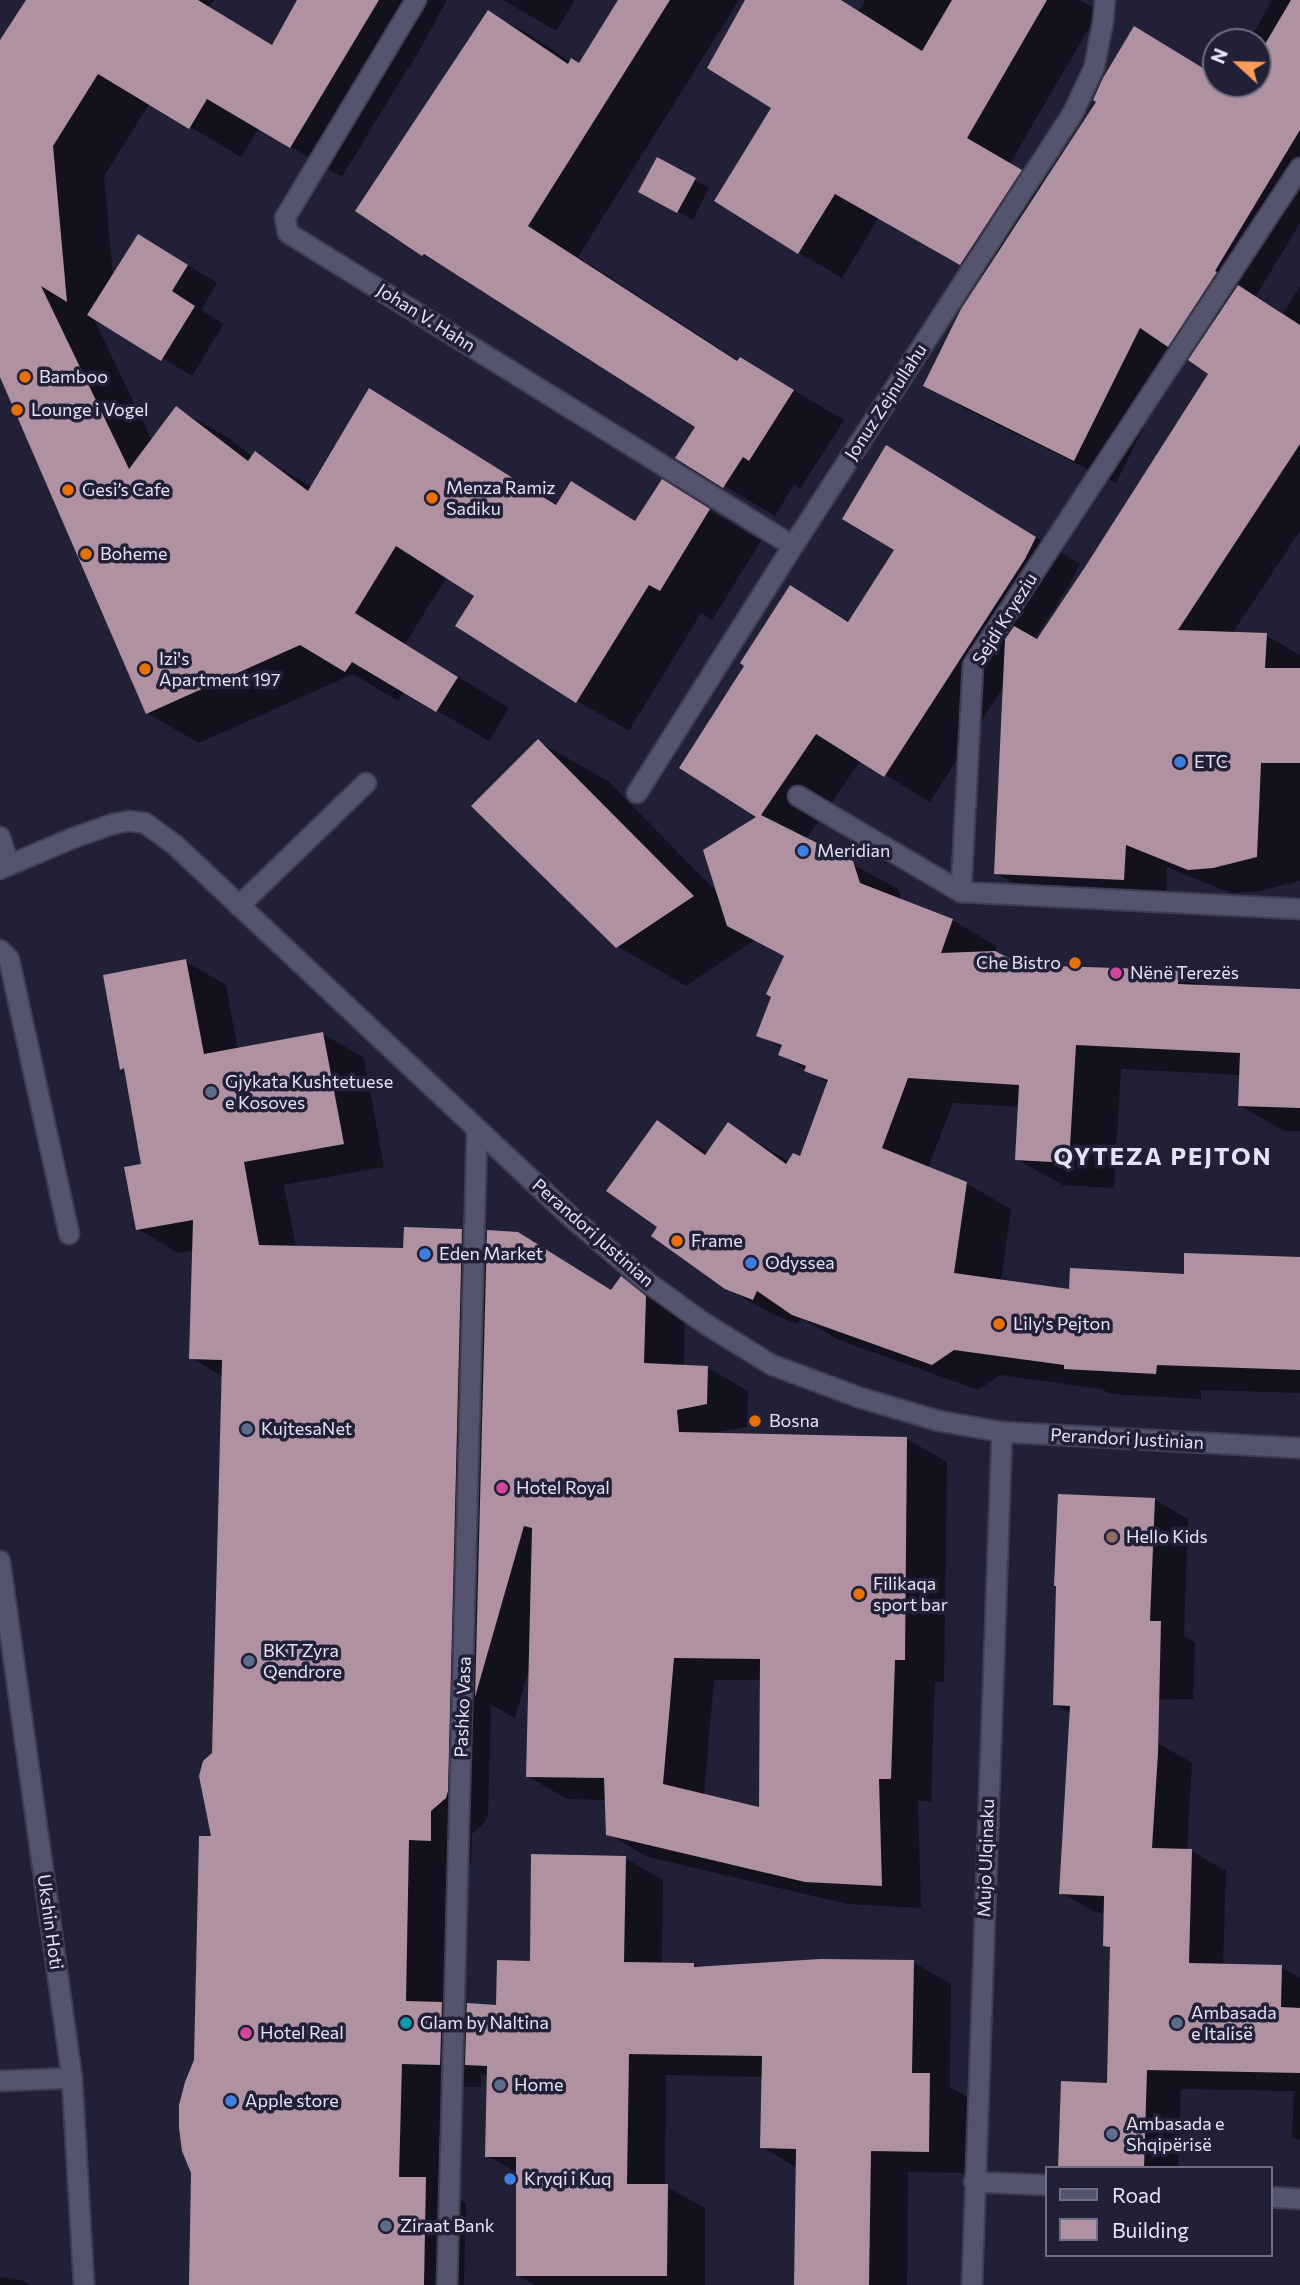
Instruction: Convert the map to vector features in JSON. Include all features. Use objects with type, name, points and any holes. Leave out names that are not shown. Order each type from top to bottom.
[{"type":"street","name":"Johan V. Hahn","points":[[416,0],[285,218],[288,233],[793,545]]},
{"type":"street","name":"Jonuz Zejnullahu","points":[[637,793],[793,545],[1073,113],[1094,68],[1105,0]]},
{"type":"street","name":"Sejdi Kryeziu","points":[[961,892],[973,664],[1300,168]]},
{"type":"street","points":[[239,906],[366,783]]},
{"type":"street","points":[[798,796],[961,892],[1300,909]]},
{"type":"street","name":"Perandori Justinian","points":[[5,867],[113,824],[145,822],[175,845],[572,1218],[647,1282],[704,1323],[772,1365],[860,1398],[939,1421],[1002,1432],[1300,1448]]},
{"type":"street","points":[[0,837],[5,867]]},
{"type":"street","points":[[0,950],[9,959],[69,1234]]},
{"type":"street","name":"Pashko Vasa","points":[[447,2285],[477,1129]]},
{"type":"street","name":"Mujo Ulqinaku","points":[[972,2285],[1002,1432]]},
{"type":"street","name":"Ukshin Hoti","points":[[0,1561],[72,2078],[85,2285]]},
{"type":"street","points":[[0,2081],[72,2078]]},
{"type":"street","points":[[974,2182],[1044,2185]]},
{"type":"street","points":[[1272,2197],[1300,2199]]},
{"type":"building","points":[[26,0],[198,0],[272,45],[297,0],[379,0],[290,148],[207,99],[189,129],[98,74],[53,146],[67,302],[41,286],[129,469],[176,406],[248,461],[255,451],[308,491],[369,388],[556,505],[571,481],[635,521],[662,479],[710,509],[660,591],[649,585],[576,703],[455,626],[474,596],[396,546],[355,613],[458,677],[436,712],[352,662],[345,672],[300,645],[146,714],[0,377],[0,40]]},
{"type":"building","points":[[618,0],[670,0],[528,226],[737,361],[740,357],[794,390],[749,461],[743,457],[723,488],[675,458],[695,427],[355,211],[488,10],[568,64],[571,58],[579,63]]},
{"type":"building","points":[[745,0],[841,0],[922,51],[952,0],[1047,0],[967,138],[1022,170],[960,265],[835,194],[798,254],[714,201],[771,108],[707,68]]},
{"type":"building","points":[[1291,0],[1300,0],[1300,130],[1215,271],[1217,272],[1168,347],[1140,328],[1074,461],[923,386],[961,309],[1096,102],[1093,100],[1103,78],[1134,26],[1202,67],[1202,98],[1272,98],[1272,32]]},
{"type":"building","points":[[657,157],[696,178],[677,213],[638,192]]},
{"type":"building","points":[[138,234],[188,265],[172,291],[195,306],[161,361],[87,315]]},
{"type":"building","points":[[1238,285],[1300,325],[1300,444],[1178,630],[1267,633],[1265,668],[1300,668],[1300,763],[1261,763],[1257,857],[1213,868],[1188,870],[1126,845],[1124,880],[994,874],[1005,639],[1014,626],[1037,639],[1085,567],[1208,374],[1188,360]]},
{"type":"building","points":[[886,445],[1036,537],[1025,559],[884,777],[816,734],[761,815],[853,861],[860,883],[953,919],[941,953],[995,951],[1022,965],[1179,970],[1178,984],[1300,989],[1300,1108],[1238,1106],[1240,1053],[1076,1045],[1069,1163],[1015,1160],[1019,1085],[908,1078],[882,1148],[967,1182],[954,1273],[1069,1289],[1070,1268],[1184,1274],[1184,1253],[1300,1257],[1300,1370],[1157,1365],[1156,1374],[1064,1369],[1064,1365],[954,1350],[932,1365],[792,1315],[757,1291],[753,1300],[725,1289],[651,1236],[657,1227],[606,1191],[657,1120],[705,1155],[728,1122],[786,1164],[793,1153],[800,1156],[828,1080],[804,1071],[806,1066],[778,1055],[782,1045],[756,1036],[771,997],[766,994],[784,956],[727,926],[703,850],[756,817],[679,768],[744,666],[740,663],[790,585],[848,622],[894,550],[842,519]]},
{"type":"building","points":[[538,739],[694,896],[616,948],[471,806]]},
{"type":"building","points":[[186,959],[204,1054],[323,1032],[344,1144],[244,1162],[259,1245],[403,1248],[404,1227],[462,1229],[448,1791],[446,1798],[431,1811],[431,1841],[409,1840],[406,2001],[442,2002],[440,2065],[402,2064],[399,2177],[426,2177],[424,2285],[189,2285],[191,2173],[182,2151],[179,2105],[194,2060],[199,1836],[211,1836],[199,1776],[203,1761],[212,1753],[222,1360],[189,1359],[193,1220],[136,1230],[124,1167],[141,1164],[124,1068],[120,1070],[103,975]]},
{"type":"building","points":[[487,1230],[518,1232],[611,1290],[621,1276],[646,1296],[644,1363],[708,1366],[707,1404],[677,1410],[679,1432],[907,1437],[905,1660],[895,1660],[891,1779],[879,1779],[882,1886],[805,1882],[606,1835],[604,1778],[526,1777],[532,1528],[524,1526],[475,1697]],"holes":[[[674,1658],[760,1659],[759,1807],[663,1784]]]},
{"type":"building","points":[[1058,1494],[1155,1498],[1150,1621],[1161,1621],[1158,1753],[1152,1848],[1192,1849],[1189,1963],[1282,1965],[1281,2007],[1300,2008],[1300,2073],[1147,2070],[1144,2166],[1058,2166],[1061,2081],[1107,2083],[1110,1947],[1103,1946],[1104,1896],[1059,1894],[1070,1706],[1053,1705]]},
{"type":"building","points":[[531,1854],[626,1856],[624,1962],[694,1963],[694,1967],[820,1959],[914,1960],[912,2073],[930,2073],[929,2152],[871,2151],[869,2285],[794,2285],[796,2149],[760,2148],[762,2056],[629,2054],[627,2184],[668,2184],[667,2276],[516,2276],[516,2157],[485,2157],[487,2066],[465,2065],[467,2003],[496,2005],[497,1960],[530,1961]]},
{"type":"place","name":"Bamboo","points":[[25,377]]},
{"type":"place","name":"Lounge i Vogel","points":[[17,410]]},
{"type":"place","name":"Gesi’s Cafe","points":[[68,490]]},
{"type":"place","name":"Menza Ramiz Sadiku","points":[[432,498]]},
{"type":"place","name":"Boheme","points":[[86,554]]},
{"type":"place","name":"Izi's Apartment 197","points":[[145,669]]},
{"type":"place","name":"ETC","points":[[1180,762]]},
{"type":"place","name":"Meridian","points":[[803,851]]},
{"type":"place","name":"Che Bistro","points":[[1075,963]]},
{"type":"place","name":"Nënë Terezës","points":[[1116,973]]},
{"type":"place","name":"Gjykata Kushtetuese e Kosoves","points":[[211,1092]]},
{"type":"place","name":"Frame","points":[[677,1241]]},
{"type":"place","name":"Eden Market","points":[[425,1254]]},
{"type":"place","name":"Odyssea","points":[[751,1263]]},
{"type":"place","name":"Lily's Pejton","points":[[999,1324]]},
{"type":"place","name":"Bosna","points":[[755,1421]]},
{"type":"place","name":"KujtesaNet","points":[[247,1429]]},
{"type":"place","name":"Hotel Royal","points":[[502,1488]]},
{"type":"place","name":"Hello Kids","points":[[1112,1537]]},
{"type":"place","name":"Filikaqa sport bar","points":[[859,1594]]},
{"type":"place","name":"BKT Zyra Qendrore","points":[[249,1661]]},
{"type":"place","name":"Glam by Naltina","points":[[406,2023]]},
{"type":"place","name":"Ambasada e Italisë","points":[[1177,2023]]},
{"type":"place","name":"Hotel Real","points":[[246,2033]]},
{"type":"place","name":"Home","points":[[500,2085]]},
{"type":"place","name":"Apple store","points":[[231,2101]]},
{"type":"place","name":"Ambasada e Shqipërisë","points":[[1112,2134]]},
{"type":"place","name":"Kryqi i Kuq","points":[[510,2179]]},
{"type":"place","name":"Ziraat Bank","points":[[386,2226]]},
{"type":"district","name":"QYTEZA PEJTON","points":[[1163,1157]]}]
